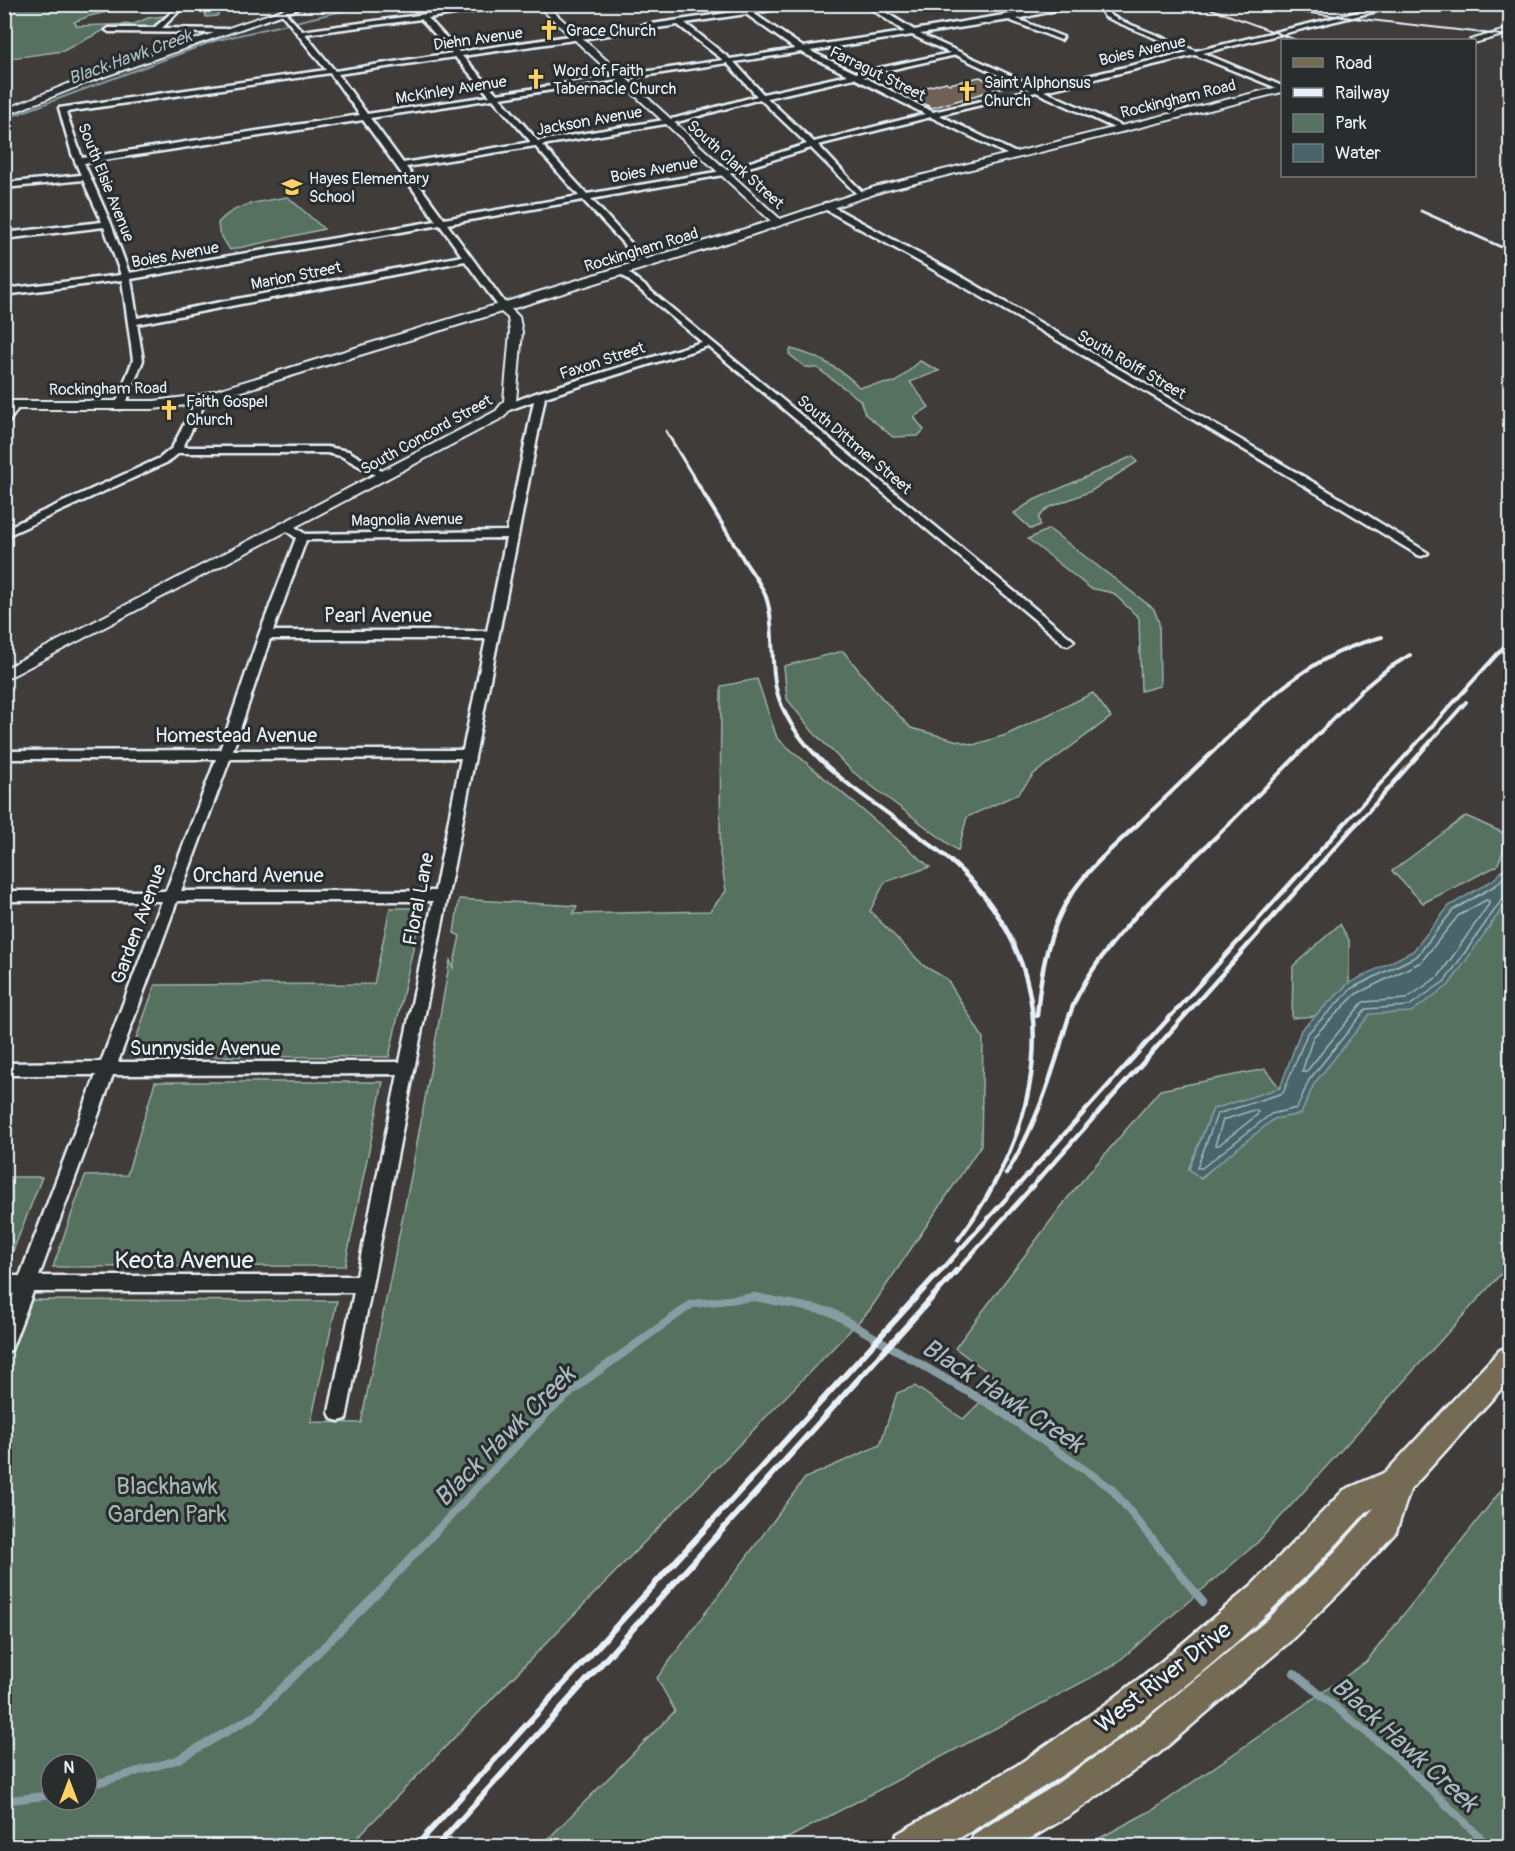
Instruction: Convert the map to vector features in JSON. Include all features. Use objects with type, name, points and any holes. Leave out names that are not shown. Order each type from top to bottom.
[{"type":"main road","name":"West River Drive","points":[[909,1846],[1028,1778],[1121,1714],[1174,1673],[1263,1596],[1329,1530],[1355,1500],[1397,1482],[1510,1359]]},
{"type":"main road","name":"West River Drive","points":[[986,1846],[1058,1803],[1146,1742],[1278,1631],[1335,1575],[1385,1521],[1397,1482]]},
{"type":"street","points":[[5,112],[88,79],[308,4]]},
{"type":"street","points":[[296,28],[423,17],[518,4]]},
{"type":"street","name":"South Clark Street","points":[[540,4],[779,223]]},
{"type":"street","name":"Farragut Street","points":[[737,4],[802,50],[1013,155]]},
{"type":"street","name":"Diehn Avenue","points":[[62,110],[804,4]]},
{"type":"street","points":[[867,4],[913,33],[1121,129]]},
{"type":"street","points":[[1100,4],[1107,16]]},
{"type":"street","name":"Boies Avenue","points":[[4,292],[126,277],[723,173],[812,143],[1403,4]]},
{"type":"street","name":"McKinley Avenue","points":[[79,161],[1081,7]]},
{"type":"street","points":[[157,29],[178,9]]},
{"type":"street","name":"South Concord Street","points":[[4,675],[493,419],[506,408],[510,395],[516,332],[513,317],[466,258],[442,221],[399,166],[332,72],[283,12]]},
{"type":"street","points":[[1095,14],[1107,16],[1281,89]]},
{"type":"street","points":[[423,17],[645,264]]},
{"type":"street","points":[[1010,18],[1061,38]]},
{"type":"street","points":[[680,23],[729,61],[762,97],[812,143],[859,194]]},
{"type":"street","points":[[109,30],[225,31]]},
{"type":"street","points":[[1476,40],[1510,31]]},
{"type":"street","name":"Jackson Avenue","points":[[399,166],[667,122],[762,97],[958,53]]},
{"type":"street","name":"Rockingham Road","points":[[10,405],[120,406],[170,404],[202,399],[779,223],[859,194],[1281,89]]},
{"type":"street","name":"South Elsie Avenue","points":[[62,110],[79,161],[107,224],[126,277],[138,360],[120,406]]},
{"type":"street","points":[[4,186],[87,177]]},
{"type":"street","name":"South Rolff Street","points":[[826,206],[964,282],[1331,497],[1422,553]]},
{"type":"street","points":[[4,236],[107,224]]},
{"type":"street","name":"Marion Street","points":[[131,322],[466,258]]},
{"type":"street","name":"South Dittmer Street","points":[[623,271],[1068,641]]},
{"type":"street","name":"Faxon Street","points":[[506,408],[540,395],[708,343]]},
{"type":"street","name":"Floral Lane","points":[[339,1412],[405,1068],[540,395]]},
{"type":"street","points":[[4,534],[164,460],[176,450],[202,399]]},
{"type":"street","points":[[4,421],[10,405]]},
{"type":"street","points":[[176,450],[327,450],[344,453],[385,476]]},
{"type":"street","points":[[286,526],[303,537]]},
{"type":"street","name":"Magnolia Avenue","points":[[303,537],[512,534]]},
{"type":"street","name":"Garden Avenue","points":[[4,1344],[225,754],[265,635],[303,537]]},
{"type":"street","name":"Pearl Avenue","points":[[265,635],[491,635]]},
{"type":"street","name":"Homestead Avenue","points":[[4,755],[468,754]]},
{"type":"street","name":"Orchard Avenue","points":[[4,896],[440,896]]},
{"type":"street","name":"Sunnyside Avenue","points":[[4,1069],[405,1068]]},
{"type":"street","name":"Keota Avenue","points":[[4,1284],[364,1284]]},
{"type":"green space","points":[[184,4],[237,5],[223,8],[217,16],[206,17],[204,10],[181,10]]},
{"type":"green space","points":[[5,5],[139,5],[89,16],[74,22],[77,26],[134,24],[148,18],[164,16],[154,28],[108,28],[63,51],[5,59]]},
{"type":"green space","points":[[288,197],[324,229],[230,250],[219,232],[218,223],[225,216],[250,204]]},
{"type":"green space","points":[[791,349],[828,364],[845,374],[859,387],[896,382],[920,361],[939,371],[910,382],[929,407],[914,417],[924,430],[918,436],[893,437],[865,414],[860,400],[817,368],[805,367],[789,354]]},
{"type":"green space","points":[[1133,456],[1137,462],[1091,491],[1048,508],[1039,517],[1040,525],[1031,529],[1014,513],[1034,500]]},
{"type":"green space","points":[[1049,529],[1154,609],[1159,623],[1160,686],[1141,691],[1139,618],[1113,593],[1090,588],[1028,539]]},
{"type":"green space","points":[[843,651],[881,697],[911,728],[973,745],[1006,735],[1093,693],[1111,717],[1034,774],[1018,794],[967,817],[958,851],[853,772],[813,732],[787,699],[784,666]]},
{"type":"green space","name":"Blackhawk Garden Park","points":[[757,679],[777,738],[930,867],[885,882],[870,911],[924,966],[947,979],[983,1038],[981,1145],[869,1311],[349,1846],[5,1846],[5,1300],[337,1301],[311,1422],[361,1423],[412,1171],[450,960],[453,968],[460,936],[454,933],[459,899],[577,906],[573,914],[710,911],[726,891],[720,854],[721,686]]},
{"type":"green space","points":[[1466,816],[1510,836],[1497,866],[1423,903],[1392,871]]},
{"type":"green space","points":[[1510,868],[1510,1264],[1257,1543],[1113,1666],[773,1846],[541,1846],[675,1711],[657,1678],[805,1478],[880,1445],[897,1393],[915,1386],[963,1419],[1001,1382],[955,1348],[1070,1195],[1160,1090],[1265,1069],[1280,1088],[1213,1109],[1189,1168],[1201,1179]]},
{"type":"green space","points":[[390,908],[422,908],[389,1057],[130,1056],[155,985],[374,984]]},
{"type":"green space","points":[[1340,924],[1349,940],[1349,983],[1315,1016],[1292,1018],[1293,966]]},
{"type":"green space","points":[[155,1082],[383,1082],[345,1266],[53,1267],[85,1176],[127,1175]]},
{"type":"green space","points":[[5,1177],[42,1177],[9,1261],[5,1264]]},
{"type":"green space","points":[[1510,1479],[1510,1846],[1085,1846],[1154,1809],[1366,1662]]},
{"type":"water","points":[[1510,863],[1510,897],[1449,985],[1411,1012],[1370,1014],[1314,1084],[1301,1114],[1274,1119],[1200,1178],[1189,1169],[1213,1109],[1280,1088],[1301,1030],[1349,983],[1413,951],[1449,906],[1493,880]]},
{"type":"building","name":"Saint Alphonsus Church","points":[[980,77],[1001,88],[932,108],[904,93],[946,82],[949,84]]},
{"type":"waterway","name":"Black Hawk Creek","points":[[4,119],[214,41],[372,4]]},
{"type":"waterway","name":"Black Hawk Creek","points":[[99,1783],[177,1760],[254,1716],[379,1592],[548,1412],[586,1380],[692,1304],[755,1297],[831,1312],[994,1407],[1111,1488],[1203,1602]]},
{"type":"waterway","name":"Black Hawk Creek","points":[[1294,1673],[1399,1759],[1489,1846]]},
{"type":"waterway","name":"Black Hawk Creek","points":[[4,1801],[39,1797]]},
{"type":"railway","points":[[1198,4],[1293,39]]},
{"type":"railway","points":[[1231,4],[1510,36]]},
{"type":"railway","points":[[1421,211],[1510,251]]},
{"type":"railway","points":[[666,431],[694,478]]},
{"type":"railway","points":[[693,476],[764,593],[771,618],[776,688],[795,730],[827,766],[904,825]]},
{"type":"railway","points":[[1137,825],[1259,708],[1295,678],[1335,654],[1357,644],[1382,637]]},
{"type":"railway","points":[[1343,825],[1510,640]]},
{"type":"railway","points":[[1230,823],[1363,689],[1387,669],[1410,655]]},
{"type":"railway","points":[[1356,825],[1466,702]]},
{"type":"railway","points":[[902,823],[967,876],[1005,927],[1024,971],[1033,1017],[1032,1063],[1024,1109],[1008,1155],[986,1198],[958,1240]]},
{"type":"railway","points":[[1037,1016],[1045,959],[1064,906],[1092,868],[1139,823]]},
{"type":"railway","points":[[1006,1174],[1033,1122],[1070,1014],[1091,973],[1108,949],[1146,905],[1230,823]]},
{"type":"railway","points":[[939,1273],[1345,823]]},
{"type":"railway","points":[[955,1273],[1357,823]]},
{"type":"railway","points":[[416,1846],[940,1271]]},
{"type":"railway","points":[[437,1846],[956,1271]]},
{"type":"place","name":"Grace Church","points":[[549,30]]},
{"type":"place","name":"Word of Faith Tabernacle Church","points":[[536,79]]},
{"type":"place","name":"Saint Alphonsus Church","points":[[967,91]]},
{"type":"place","name":"Hayes Elementary School","points":[[292,187]]},
{"type":"place","name":"Faith Gospel Church","points":[[169,410]]}]
